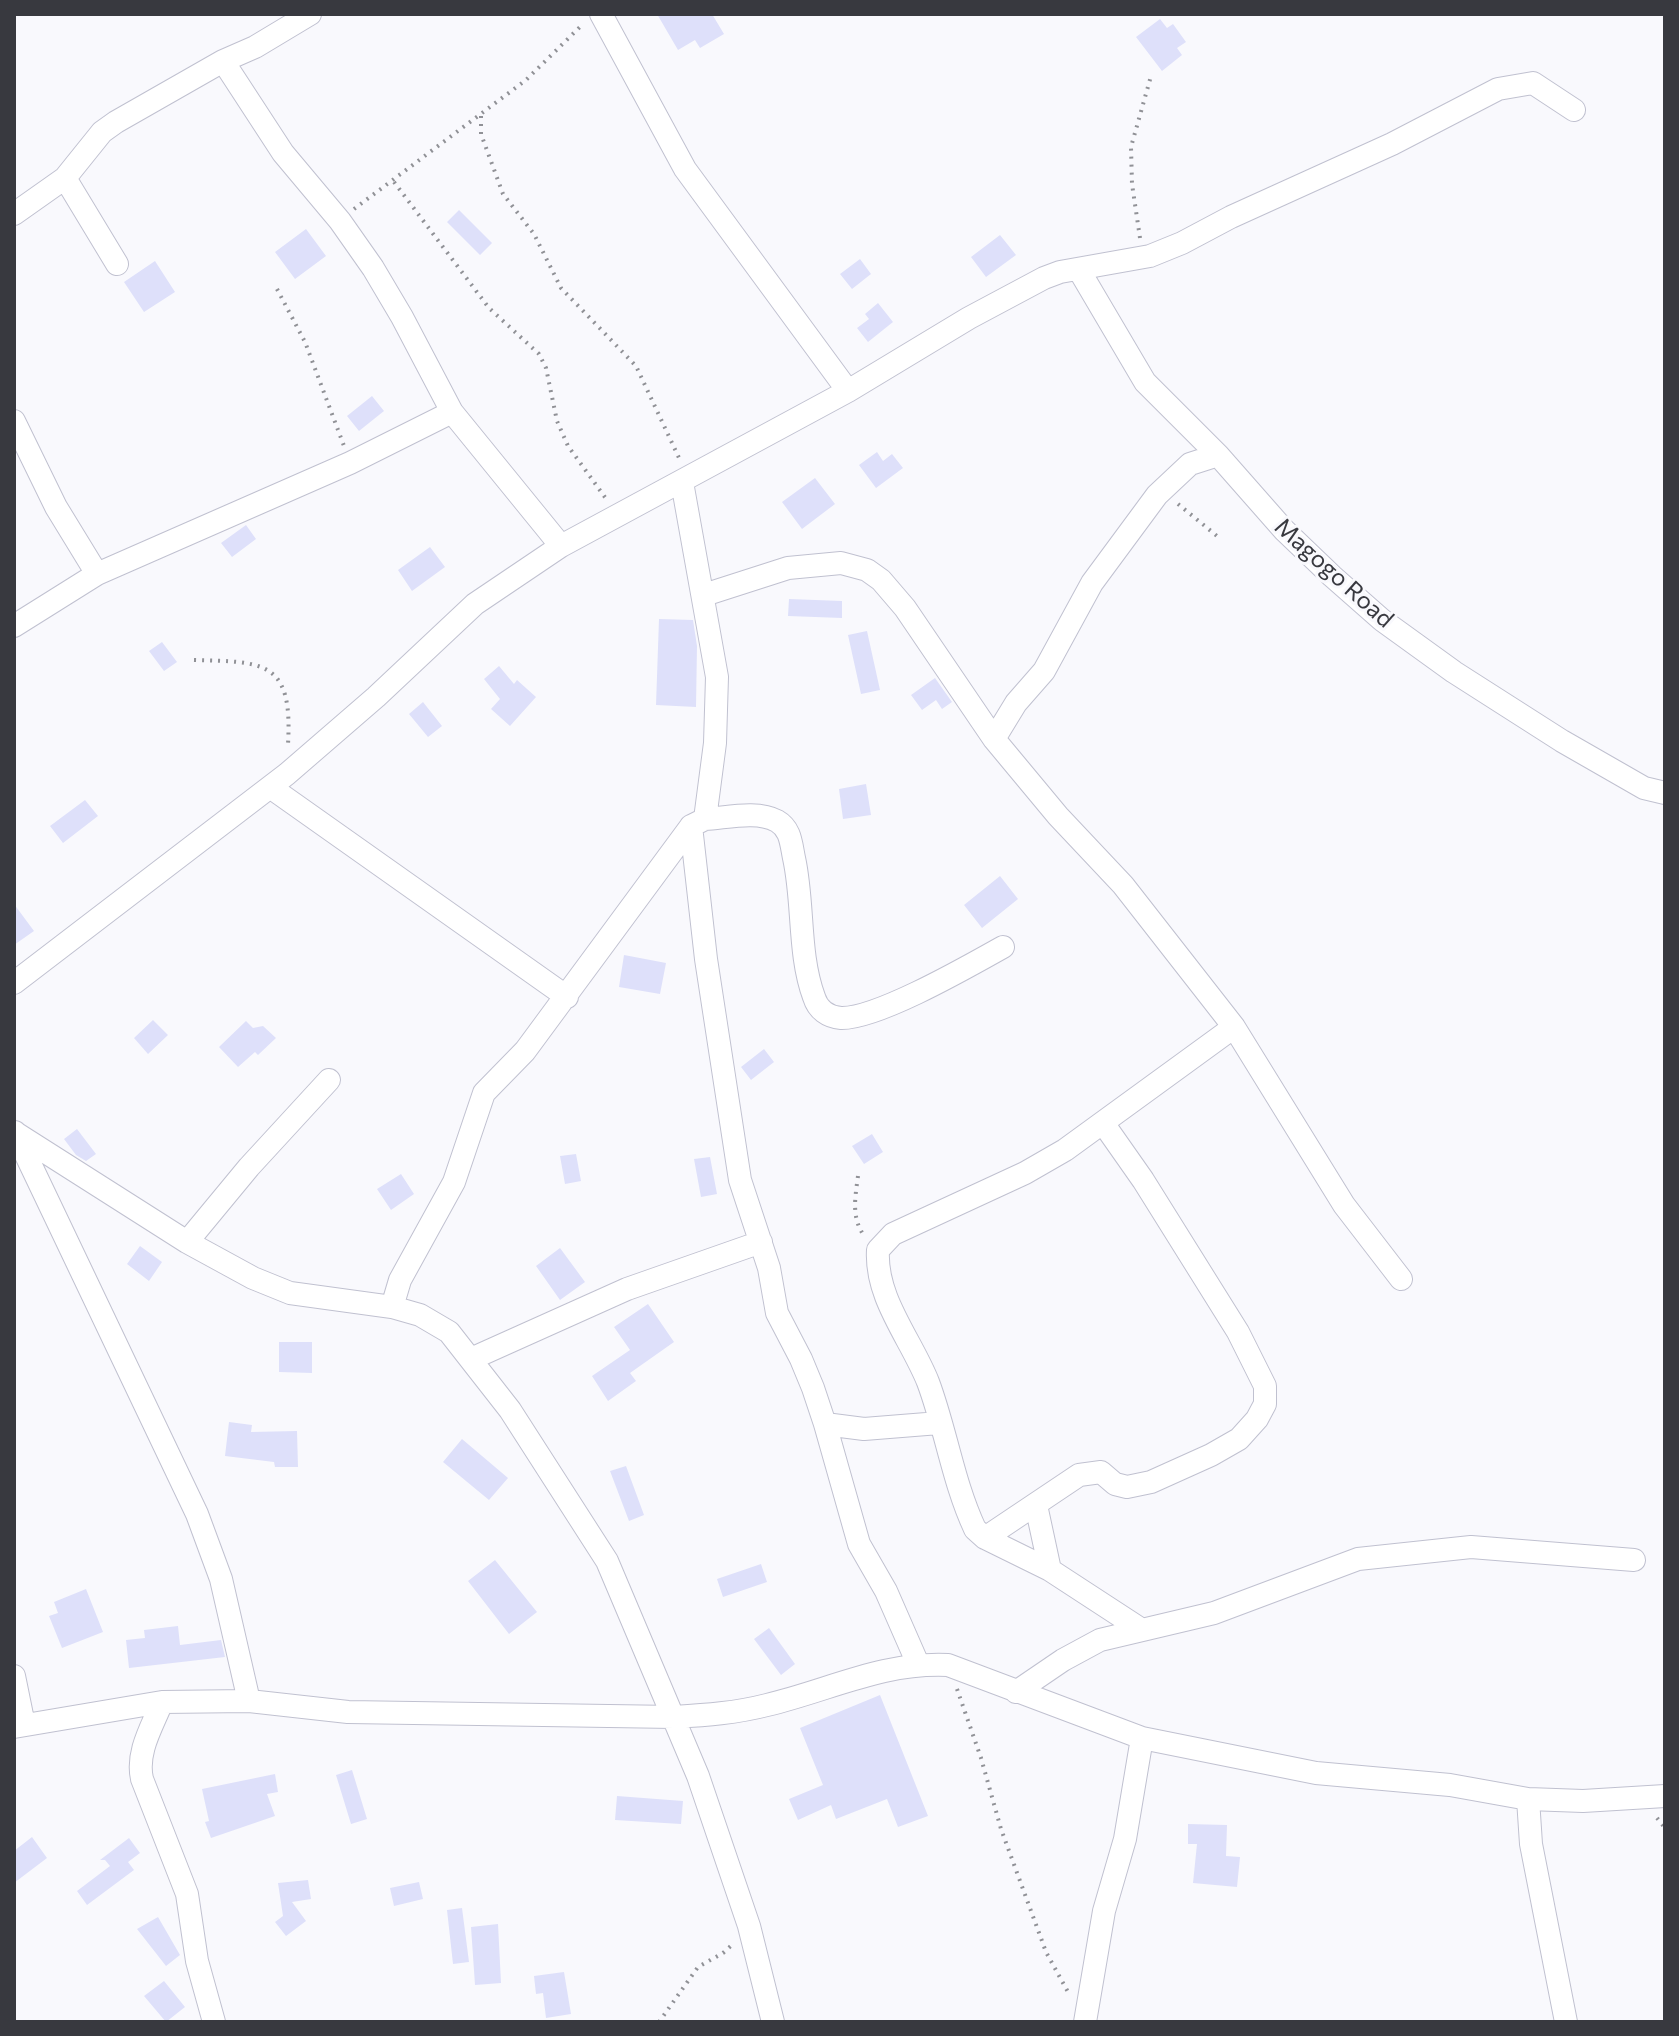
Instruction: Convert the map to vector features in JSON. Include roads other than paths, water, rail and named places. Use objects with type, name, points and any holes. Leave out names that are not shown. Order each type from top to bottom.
[{"type":"street","points":[[14,214],[65,178],[109,127],[310,14]]},
{"type":"street","points":[[601,14],[685,169],[848,391]]},
{"type":"street","points":[[223,61],[283,153],[340,221],[389,295],[452,412],[561,546]]},
{"type":"street","points":[[14,983],[336,733],[475,604],[561,546],[848,391],[1007,296],[1052,275],[1129,261],[1182,243],[1231,217],[1392,144],[1498,89],[1533,83],[1574,110]]},
{"type":"street","points":[[65,178],[117,264]]},
{"type":"street","name":"Magogo Road","points":[[1079,270],[1145,382],[1218,455],[1284,530],[1382,620],[1454,672],[1562,741],[1644,788],[1665,793]]},
{"type":"street","points":[[14,626],[97,574],[350,463],[452,412]]},
{"type":"street","points":[[14,421],[56,507],[97,574]]},
{"type":"street","points":[[994,739],[1016,703],[1044,671],[1092,583],[1157,495],[1190,464],[1218,455]]},
{"type":"street","points":[[685,480],[717,677],[717,713],[698,823],[706,959],[740,1180],[769,1268],[777,1313],[801,1359],[825,1424],[859,1544],[886,1591],[918,1664]]},
{"type":"street","points":[[704,595],[788,568],[841,563],[867,570],[881,580],[905,608],[994,739],[1058,816],[1123,885],[1234,1027],[1344,1205],[1401,1279]]},
{"type":"street","points":[[278,780],[567,997]]},
{"type":"street","points":[[392,1307],[400,1280],[454,1182],[484,1093],[525,1051],[675,845],[698,823],[762,816],[788,830],[796,868],[806,962],[814,998],[821,1010],[829,1015],[843,1018],[870,1012],[951,977],[1003,947]]},
{"type":"street","points":[[1142,1630],[1050,1570],[985,1538],[975,1529],[928,1383],[880,1283],[878,1250],[893,1234],[1025,1173],[1065,1150],[1234,1027]]},
{"type":"street","points":[[187,1242],[249,1167],[329,1080]]},
{"type":"street","points":[[985,1538],[1079,1475],[1101,1472],[1115,1484],[1127,1487],[1151,1482],[1211,1455],[1239,1439],[1257,1419],[1265,1404],[1265,1386],[1238,1332],[1143,1180],[1103,1123]]},
{"type":"street","points":[[14,1132],[187,1242],[253,1278],[290,1293],[392,1307],[420,1315],[449,1332],[510,1410],[607,1561],[698,1776],[749,1926],[768,2021]]},
{"type":"street","points":[[14,1132],[197,1514],[221,1579],[249,1701]]},
{"type":"street","points":[[471,1359],[627,1289],[761,1242]]},
{"type":"street","points":[[825,1424],[864,1429],[939,1423]]},
{"type":"street","points":[[1036,1505],[1050,1570]]},
{"type":"street","points":[[1016,1692],[1100,1640],[1214,1613],[1358,1559],[1471,1547],[1634,1560]]},
{"type":"street","points":[[14,1676],[19,1726],[162,1702],[249,1701],[348,1712],[674,1717],[721,1714],[767,1705],[893,1667],[948,1665],[1142,1738],[1316,1773],[1450,1785],[1528,1799],[1583,1801],[1665,1796]]},
{"type":"street","points":[[162,1702],[139,1765],[187,1894],[197,1961],[214,2022]]},
{"type":"street","points":[[1085,2022],[1104,1911],[1125,1839],[1142,1738]]},
{"type":"street","points":[[1528,1799],[1531,1844],[1566,2022]]}]
